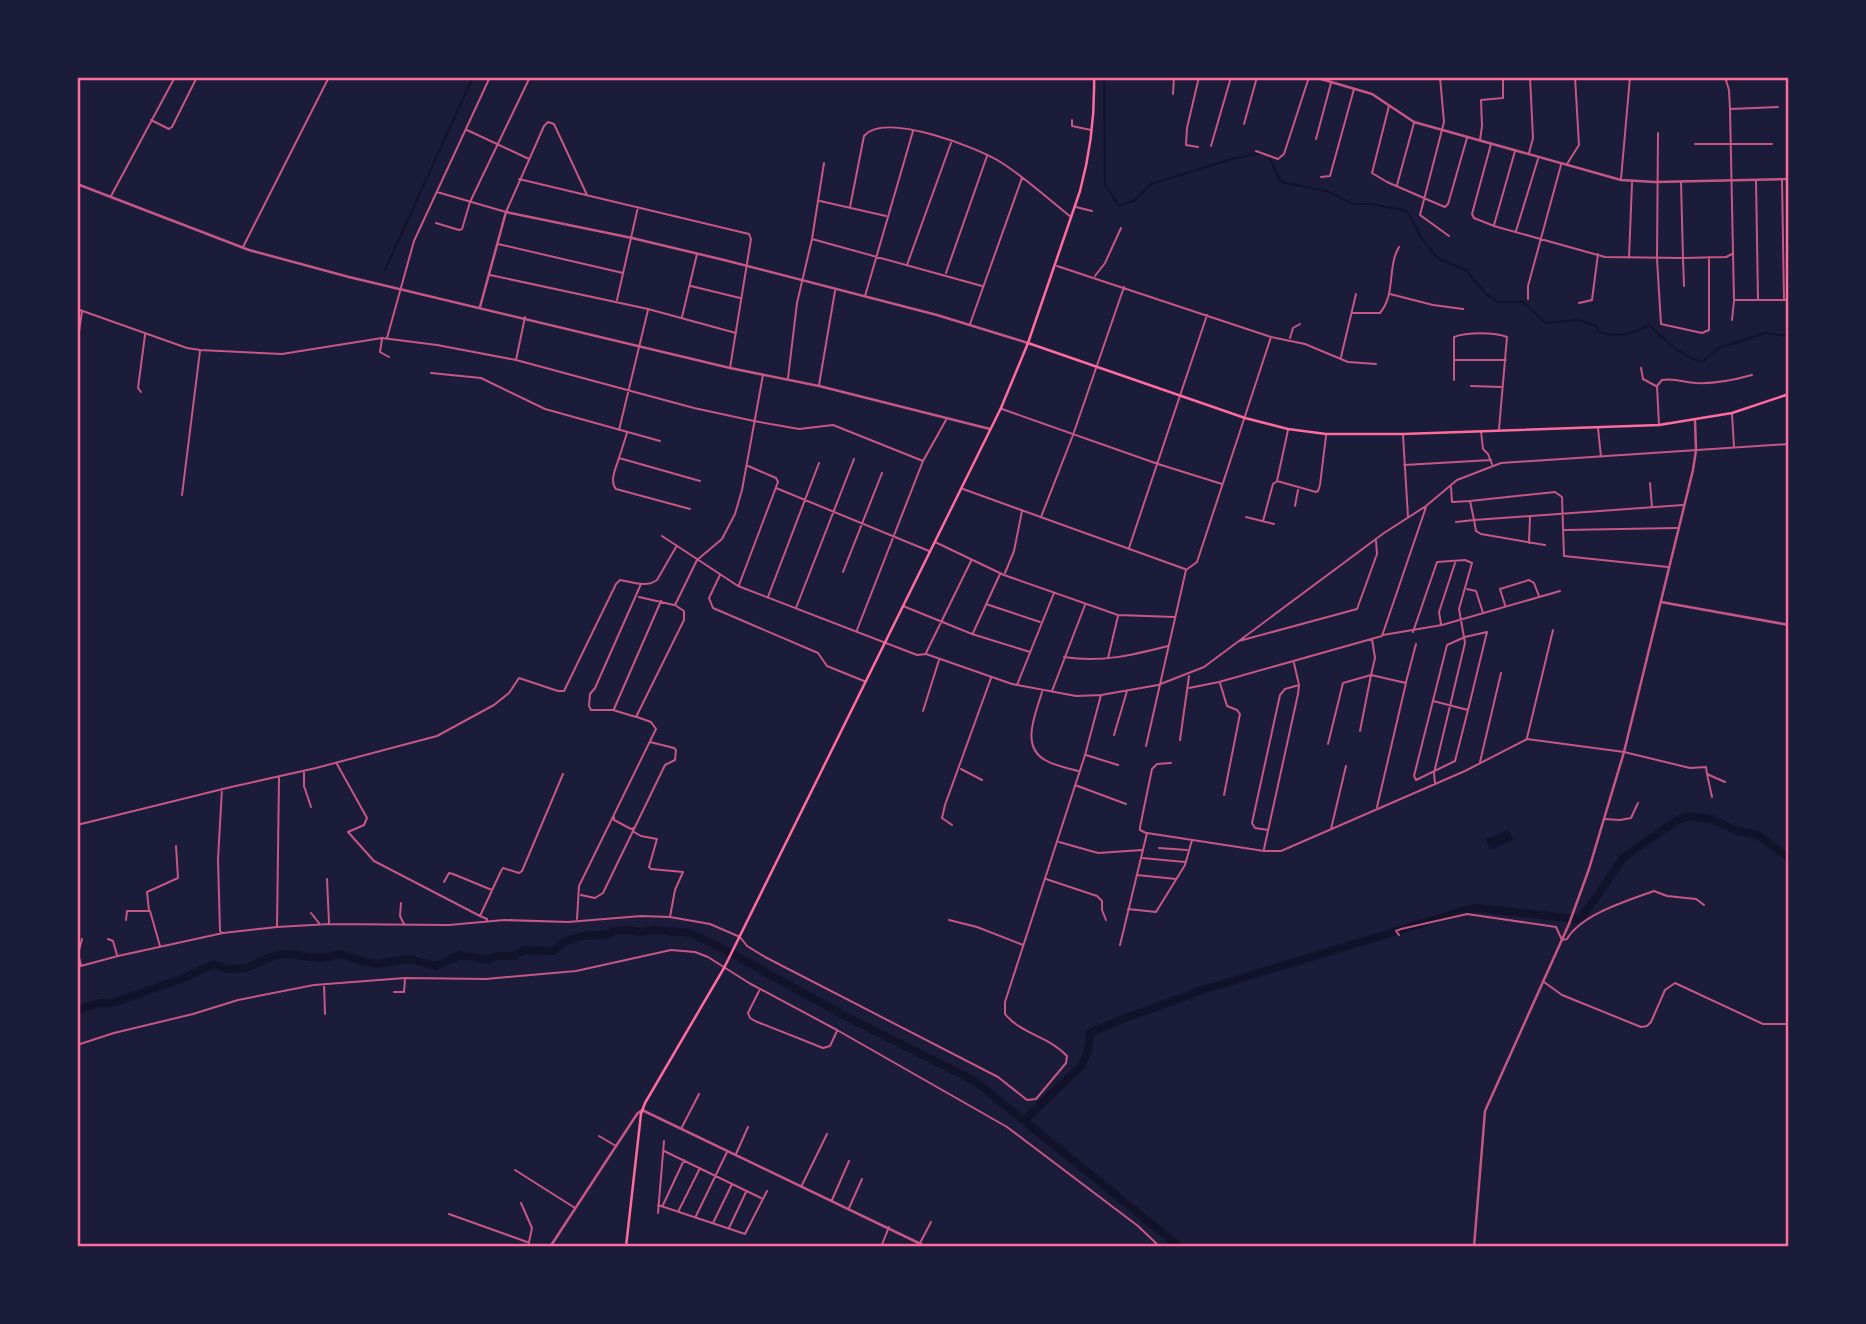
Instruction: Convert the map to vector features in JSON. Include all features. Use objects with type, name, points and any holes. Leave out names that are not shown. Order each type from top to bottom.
[{"type":"main road","points":[[626,1247],[642,1110],[728,961],[1001,408],[1028,344],[1076,207],[1088,161],[1094,77]]},
{"type":"main road","points":[[1028,344],[1245,418],[1326,435],[1659,425],[1732,413],[1789,394]]},
{"type":"street","points":[[111,197],[175,77]]},
{"type":"street","points":[[151,120],[169,129],[172,127],[197,77]]},
{"type":"street","points":[[243,247],[329,77]]},
{"type":"street","points":[[387,338],[414,242],[490,77]]},
{"type":"street","points":[[436,223],[461,230],[470,202],[530,77]]},
{"type":"street","points":[[1173,94],[1174,77]]},
{"type":"street","points":[[1198,147],[1187,146],[1186,139],[1199,77]]},
{"type":"street","points":[[1211,146],[1231,77]]},
{"type":"street","points":[[1244,124],[1257,77]]},
{"type":"street","points":[[1256,151],[1278,159],[1284,154],[1309,77]]},
{"type":"street","points":[[1314,77],[1372,94],[1414,122],[1621,180],[1657,182],[1789,179]]},
{"type":"street","points":[[1440,77],[1444,117],[1442,131],[1420,215],[1449,236]]},
{"type":"street","points":[[1528,154],[1532,138],[1530,77]]},
{"type":"street","points":[[1567,165],[1579,145],[1575,77]]},
{"type":"street","points":[[1621,180],[1630,77]]},
{"type":"street","points":[[1726,77],[1730,90],[1734,300],[1732,320]]},
{"type":"street","points":[[1480,141],[1481,100],[1503,98],[1503,79]]},
{"type":"street","points":[[1316,139],[1331,82]]},
{"type":"street","points":[[1321,177],[1330,176],[1355,88]]},
{"type":"street","points":[[1390,105],[1372,173],[1423,198],[1447,206],[1467,138]]},
{"type":"street","points":[[1730,109],[1778,107]]},
{"type":"street","points":[[1072,120],[1074,127],[1092,130]]},
{"type":"street","points":[[1396,186],[1414,122]]},
{"type":"street","points":[[480,307],[506,212],[545,123],[554,124],[588,196]]},
{"type":"street","points":[[850,207],[866,133],[870,130],[903,127],[987,155],[1023,177],[1072,218]]},
{"type":"street","points":[[466,129],[530,159]]},
{"type":"street","points":[[865,296],[914,130]]},
{"type":"street","points":[[1657,133],[1660,324],[1707,332],[1710,324],[1709,257]]},
{"type":"street","points":[[907,265],[951,142]]},
{"type":"street","points":[[1491,144],[1472,214],[1477,221],[1610,258],[1726,257],[1732,254]]},
{"type":"street","points":[[1695,144],[1773,144]]},
{"type":"street","points":[[1494,226],[1515,151]]},
{"type":"street","points":[[945,275],[987,155]]},
{"type":"street","points":[[1516,232],[1539,157]]},
{"type":"street","points":[[788,379],[797,303],[812,239],[824,163]]},
{"type":"street","points":[[1528,299],[1528,286],[1561,164]]},
{"type":"street","points":[[970,324],[1023,177]]},
{"type":"street","points":[[519,179],[749,234],[751,239],[730,368]]},
{"type":"street","points":[[1756,179],[1759,301]]},
{"type":"street","points":[[1782,179],[1784,300]]},
{"type":"street","points":[[1629,258],[1632,181]]},
{"type":"street","points":[[1681,181],[1684,286]]},
{"type":"street","points":[[77,184],[243,247],[349,277],[730,368],[819,386],[990,429]]},
{"type":"street","points":[[437,192],[506,212],[632,238],[865,296],[970,324],[1028,344]]},
{"type":"street","points":[[818,201],[887,216]]},
{"type":"street","points":[[616,302],[638,206]]},
{"type":"street","points":[[1076,207],[1092,211]]},
{"type":"street","points":[[1095,278],[1121,228]]},
{"type":"street","points":[[812,239],[982,286]]},
{"type":"street","points":[[497,244],[623,273]]},
{"type":"street","points":[[1352,313],[1380,313],[1386,305],[1399,247]]},
{"type":"street","points":[[1579,303],[1592,300],[1598,253]]},
{"type":"street","points":[[682,318],[697,254]]},
{"type":"street","points":[[1056,266],[1271,337],[1290,339],[1348,362],[1376,364]]},
{"type":"street","points":[[489,275],[648,309],[736,333]]},
{"type":"street","points":[[690,285],[741,298]]},
{"type":"street","points":[[1041,517],[1073,435],[1124,287]]},
{"type":"street","points":[[819,386],[835,290]]},
{"type":"street","points":[[1340,358],[1356,294]]},
{"type":"street","points":[[1389,294],[1463,309]]},
{"type":"street","points":[[1734,300],[1789,300]]},
{"type":"street","points":[[77,309],[145,334],[200,350],[282,354],[387,338],[516,360],[694,408],[754,421],[799,429],[833,425],[923,461]]},
{"type":"street","points":[[619,430],[648,309]]},
{"type":"street","points":[[77,344],[82,311]]},
{"type":"street","points":[[1129,548],[1207,315]]},
{"type":"street","points":[[516,360],[525,317]]},
{"type":"street","points":[[1290,339],[1293,328],[1300,324]]},
{"type":"street","points":[[141,392],[138,388],[145,334]]},
{"type":"street","points":[[1454,380],[1454,337],[1471,334],[1506,336],[1508,339],[1499,431]]},
{"type":"street","points":[[1146,746],[1186,569],[1197,562],[1271,337]]},
{"type":"street","points":[[382,338],[380,352],[388,356]]},
{"type":"street","points":[[183,495],[200,350]]},
{"type":"street","points":[[1454,360],[1506,360]]},
{"type":"street","points":[[1641,368],[1643,379],[1657,386]]},
{"type":"street","points":[[431,373],[481,378],[545,409],[660,441]]},
{"type":"street","points":[[676,605],[697,560],[726,535],[739,502],[763,374]]},
{"type":"street","points":[[1659,425],[1659,382],[1670,379],[1708,383],[1752,375]]},
{"type":"street","points":[[1471,386],[1503,387]]},
{"type":"street","points":[[1001,408],[1073,435],[1223,484]]},
{"type":"street","points":[[1732,413],[1734,448]]},
{"type":"street","points":[[856,632],[923,461],[946,419]]},
{"type":"street","points":[[1474,1247],[1485,1111],[1569,924],[1604,819],[1624,752],[1670,567],[1696,450],[1695,420]]},
{"type":"street","points":[[1598,428],[1601,458]]},
{"type":"street","points":[[1263,521],[1273,484],[1277,481],[1288,429]]},
{"type":"street","points":[[1480,431],[1483,449],[1493,465]]},
{"type":"street","points":[[627,432],[613,479],[616,489],[690,509]]},
{"type":"street","points":[[1403,434],[1408,517]]},
{"type":"street","points":[[1277,481],[1318,491],[1326,435]]},
{"type":"street","points":[[662,536],[738,586],[918,655],[926,654],[991,677],[1042,691],[1101,695],[1158,685],[1204,667],[1451,485],[1493,465],[1789,444]]},
{"type":"street","points":[[619,458],[700,481]]},
{"type":"street","points":[[796,609],[854,459]]},
{"type":"street","points":[[1404,464],[1491,460]]},
{"type":"street","points":[[768,598],[819,463]]},
{"type":"street","points":[[738,586],[778,480],[746,466]]},
{"type":"street","points":[[843,572],[882,473]]},
{"type":"street","points":[[1650,483],[1652,507]]},
{"type":"street","points":[[1451,485],[1452,502],[1555,492],[1562,497],[1563,554],[1566,557],[1670,567]]},
{"type":"street","points":[[776,488],[930,551]]},
{"type":"street","points":[[961,488],[1186,569]]},
{"type":"street","points":[[1295,506],[1299,488]]},
{"type":"street","points":[[1470,501],[1476,531],[1481,534],[1545,545]]},
{"type":"street","points":[[1456,522],[1684,505]]},
{"type":"street","points":[[1382,636],[1426,506]]},
{"type":"street","points":[[1004,575],[1014,551],[1022,510]]},
{"type":"street","points":[[1529,543],[1530,516]]},
{"type":"street","points":[[1246,517],[1274,524]]},
{"type":"street","points":[[1563,530],[1678,528]]},
{"type":"street","points":[[1237,642],[1357,609],[1377,554],[1376,540]]},
{"type":"street","points":[[934,541],[1004,575],[1118,615],[1175,617]]},
{"type":"street","points":[[77,825],[305,771],[437,736],[494,705],[509,694],[519,678],[564,691],[616,583],[621,580],[649,584],[657,580],[676,546]]},
{"type":"street","points":[[926,654],[972,559]]},
{"type":"street","points":[[1413,632],[1438,561],[1465,560],[1473,565],[1459,609],[1465,637],[1434,773],[1435,784]]},
{"type":"street","points":[[1442,625],[1439,612],[1455,561]]},
{"type":"street","points":[[972,634],[1000,573]]},
{"type":"street","points":[[720,575],[709,598],[713,608],[818,653],[827,666],[865,681]]},
{"type":"street","points":[[1505,606],[1500,589],[1529,580],[1534,583],[1539,597]]},
{"type":"street","points":[[578,921],[578,890],[581,881],[650,743],[655,726],[613,710],[592,710],[589,706],[590,694],[641,584]]},
{"type":"street","points":[[1466,589],[1476,591],[1483,612]]},
{"type":"street","points":[[1189,688],[1294,662],[1395,632],[1413,632],[1442,625],[1560,591]]},
{"type":"street","points":[[1017,685],[1054,592]]},
{"type":"street","points":[[636,717],[684,620],[684,611],[676,605],[637,597]]},
{"type":"street","points":[[613,710],[661,601]]},
{"type":"street","points":[[1661,602],[1789,625]]},
{"type":"street","points":[[986,604],[1041,622]]},
{"type":"street","points":[[1051,692],[1085,604]]},
{"type":"street","points":[[903,606],[972,634],[1030,652]]},
{"type":"street","points":[[1108,659],[1118,615]]},
{"type":"street","points":[[1527,739],[1553,629]]},
{"type":"street","points":[[1487,632],[1455,761],[1434,773],[1414,779],[1433,701],[1447,645],[1487,632]]},
{"type":"street","points":[[1360,731],[1375,658],[1372,639]]},
{"type":"street","points":[[1377,808],[1416,644]]},
{"type":"street","points":[[1065,657],[1086,661],[1108,659],[1169,645]]},
{"type":"street","points":[[923,711],[939,659]]},
{"type":"street","points":[[1264,851],[1299,685],[1294,662]]},
{"type":"street","points":[[1480,763],[1502,673]]},
{"type":"street","points":[[1180,740],[1189,674]]},
{"type":"street","points":[[1328,744],[1342,685],[1371,674],[1406,683]]},
{"type":"street","points":[[952,825],[942,817],[991,677]]},
{"type":"street","points":[[1219,682],[1227,706],[1240,714],[1224,795]]},
{"type":"street","points":[[1269,831],[1255,828],[1252,823],[1280,695],[1285,689],[1299,685]]},
{"type":"street","points":[[1114,735],[1128,690]]},
{"type":"street","points":[[1042,691],[1031,733],[1032,743],[1046,761],[1079,771]]},
{"type":"street","points":[[79,967],[223,933],[276,927],[670,917],[709,923],[739,939],[759,954],[998,1077],[1027,1100],[1036,1099],[1066,1063],[1067,1056],[1011,1021],[1005,1014],[1005,1002],[1058,842],[1101,695]]},
{"type":"street","points":[[1433,701],[1468,710]]},
{"type":"street","points":[[1171,763],[1157,764],[1151,774],[1140,830],[1264,851],[1281,851],[1331,830],[1527,739],[1624,752],[1690,768],[1706,767],[1713,797]]},
{"type":"street","points":[[580,894],[595,898],[603,893],[666,765],[674,760],[674,748],[650,743]]},
{"type":"street","points":[[1085,755],[1118,765]]},
{"type":"street","points":[[336,763],[367,818],[364,825],[348,832],[374,861],[487,919],[487,922]]},
{"type":"street","points":[[1331,830],[1346,766]]},
{"type":"street","points":[[959,768],[982,779]]},
{"type":"street","points":[[305,771],[304,786],[311,807]]},
{"type":"street","points":[[480,916],[503,868],[519,873],[522,871],[564,774]]},
{"type":"street","points":[[1707,774],[1725,782]]},
{"type":"street","points":[[276,927],[279,777]]},
{"type":"street","points":[[1075,785],[1126,804]]},
{"type":"street","points":[[222,789],[218,897],[220,931],[223,933]]},
{"type":"street","points":[[1604,819],[1628,819],[1635,813],[1638,803]]},
{"type":"street","points":[[613,816],[614,820],[631,829],[635,827]]},
{"type":"street","points":[[633,831],[641,836],[657,839],[649,867],[683,872],[675,890],[670,917]]},
{"type":"street","points":[[1120,945],[1147,833]]},
{"type":"street","points":[[1127,908],[1156,912],[1178,879],[1193,839]]},
{"type":"street","points":[[1058,842],[1098,853],[1142,850]]},
{"type":"street","points":[[161,947],[149,911],[147,892],[178,878],[176,846]]},
{"type":"street","points":[[1159,848],[1188,850]]},
{"type":"street","points":[[1140,858],[1186,862]]},
{"type":"street","points":[[444,882],[449,873],[493,890]]},
{"type":"street","points":[[1136,874],[1178,879]]},
{"type":"street","points":[[1045,878],[1101,898],[1106,920]]},
{"type":"street","points":[[327,879],[329,924]]},
{"type":"street","points":[[1562,940],[1567,939],[1572,929],[1586,919],[1654,891],[1669,897],[1696,899],[1704,905]]},
{"type":"street","points":[[401,903],[400,916],[405,925]]},
{"type":"street","points":[[126,920],[127,911],[149,911]]},
{"type":"street","points":[[311,914],[321,925]]},
{"type":"street","points":[[1399,935],[1396,931],[1401,929],[1467,914],[1556,927],[1562,940]]},
{"type":"street","points":[[949,920],[977,927],[1024,946]]},
{"type":"street","points":[[77,975],[82,939]]},
{"type":"street","points":[[108,939],[113,941],[118,956]]},
{"type":"street","points":[[77,1045],[237,1000],[324,984],[405,978],[486,979],[576,971],[671,950],[703,954],[760,989],[1007,1126],[1138,1226],[1160,1247]]},
{"type":"street","points":[[394,992],[404,992],[405,978]]},
{"type":"street","points":[[1543,982],[1562,995],[1641,1027],[1651,1022],[1665,990],[1675,983],[1763,1024],[1789,1024]]},
{"type":"street","points":[[324,984],[326,1014]]},
{"type":"street","points":[[760,989],[748,1013],[755,1021],[823,1048],[830,1046],[837,1030]]},
{"type":"street","points":[[682,1127],[699,1094]]},
{"type":"street","points":[[550,1247],[642,1110],[832,1199],[927,1247]]},
{"type":"street","points":[[736,1154],[748,1127]]},
{"type":"street","points":[[802,1185],[827,1134]]},
{"type":"street","points":[[598,1136],[616,1146]]},
{"type":"street","points":[[658,1213],[664,1141]]},
{"type":"street","points":[[696,1217],[727,1150]]},
{"type":"street","points":[[664,1151],[762,1198]]},
{"type":"street","points":[[663,1206],[684,1160]]},
{"type":"street","points":[[832,1199],[849,1161]]},
{"type":"street","points":[[679,1211],[700,1168]]},
{"type":"street","points":[[515,1170],[576,1209]]},
{"type":"street","points":[[849,1208],[862,1179]]},
{"type":"street","points":[[713,1224],[732,1183]]},
{"type":"street","points":[[728,1229],[747,1190]]},
{"type":"street","points":[[658,1205],[743,1234],[746,1233],[767,1191]]},
{"type":"street","points":[[521,1203],[532,1228],[528,1247]]},
{"type":"street","points":[[449,1214],[527,1242]]},
{"type":"street","points":[[920,1243],[931,1222]]},
{"type":"street","points":[[881,1247],[889,1227]]},
{"type":"shaded area","points":[[1509,830],[1513,840],[1490,850],[1486,839]]},
{"type":"waterway","points":[[385,270],[473,77]]},
{"type":"waterway","points":[[1104,77],[1105,185],[1119,206],[1134,201],[1151,184],[1261,153]]},
{"type":"waterway","points":[[1269,157],[1281,182],[1327,191],[1353,204],[1405,210],[1437,258],[1466,270],[1486,294],[1497,302],[1523,302],[1545,323],[1578,320],[1596,326],[1598,331],[1618,335],[1649,325],[1667,342],[1702,362],[1719,348],[1765,333],[1789,336]]},
{"type":"waterway","points":[[1025,1120],[1082,1065],[1088,1051],[1090,1033],[1199,991],[1466,910],[1477,908],[1577,919],[1592,903],[1624,857],[1687,816],[1712,819],[1735,830],[1758,835],[1789,858]]},
{"type":"waterway","points":[[77,1010],[100,1003],[112,1003],[184,978],[213,964],[227,969],[246,968],[284,954],[321,958],[341,954],[377,964],[409,959],[436,966],[460,955],[488,960],[496,956],[514,956],[525,950],[553,951],[565,941],[583,936],[610,934],[613,931],[690,933],[847,1017],[975,1081],[1180,1247]]}]
